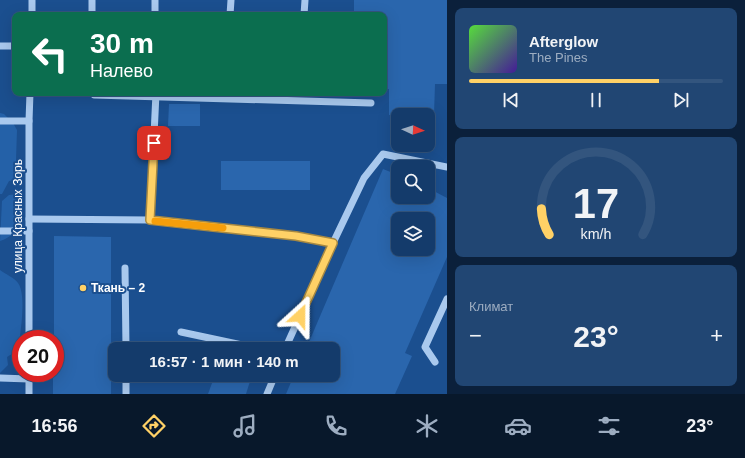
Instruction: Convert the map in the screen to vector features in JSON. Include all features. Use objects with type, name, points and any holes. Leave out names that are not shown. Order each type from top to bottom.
[{"type":"street","points":[[32,0],[32,12]]},
{"type":"street","points":[[92,0],[92,12]]},
{"type":"street","points":[[155,0],[155,12]]},
{"type":"street","points":[[230,12],[231,0]]},
{"type":"street","points":[[304,12],[305,0]]},
{"type":"street","points":[[0,46],[12,46]]},
{"type":"street","name":"улица Красных Зорь","points":[[29,330],[28,231],[30,96]]},
{"type":"street","points":[[150,220],[156,96]]},
{"type":"street","points":[[228,96],[371,104]]},
{"type":"street","points":[[302,96],[302,101]]},
{"type":"street","points":[[0,121],[29,121]]},
{"type":"street","points":[[289,342],[364,178],[382,154],[447,167]]},
{"type":"street","points":[[29,219],[150,220],[296,236],[333,243]]},
{"type":"street","points":[[0,231],[28,231]]},
{"type":"street","points":[[125,268],[126,342]]},
{"type":"street","points":[[435,362],[424,347],[447,299]]},
{"type":"street","points":[[180,332],[228,342]]},
{"type":"street","points":[[0,378],[12,377]]},
{"type":"street","points":[[29,382],[29,394]]},
{"type":"street","points":[[126,382],[126,394]]},
{"type":"street","points":[[267,394],[272,382]]},
{"type":"shaded area","points":[[0,113],[4,114],[13,123],[17,130],[16,160],[20,166],[20,177],[9,181],[2,194],[0,194]]},
{"type":"shaded area","points":[[18,194],[23,208],[21,222],[13,234],[0,241],[2,201],[9,195]]},
{"type":"shaded area","points":[[0,270],[17,281],[21,289],[22,306],[20,330],[12,330],[12,354],[7,357],[8,365],[0,373]]},
{"type":"building","points":[[354,0],[447,0],[447,84],[435,84],[434,108],[391,108],[391,115],[389,115],[389,89],[387,89],[387,12],[354,12]]},
{"type":"building","points":[[169,104],[200,104],[200,126],[168,126]]},
{"type":"building","points":[[221,161],[310,161],[310,190],[221,190]]},
{"type":"building","points":[[383,169],[391,172],[391,204],[435,204],[435,192],[447,198],[447,257],[405,353],[412,356],[395,394],[286,394],[291,382],[340,382],[340,342],[309,342]]},
{"type":"building","name":"Ткань – 2","points":[[54,236],[111,237],[111,342],[108,342],[108,382],[111,382],[111,394],[53,394],[53,382],[64,382],[64,330],[54,330]]},
{"type":"building","points":[[212,382],[250,382],[246,394],[208,394]]},
{"type":"slow traffic","points":[[155,221],[223,228]]},
{"type":"place","name":"Ткань – 2","points":[[83,288]]},
{"type":"route","points":[[154,143],[150,220],[296,236],[333,243],[300,316]]}]
